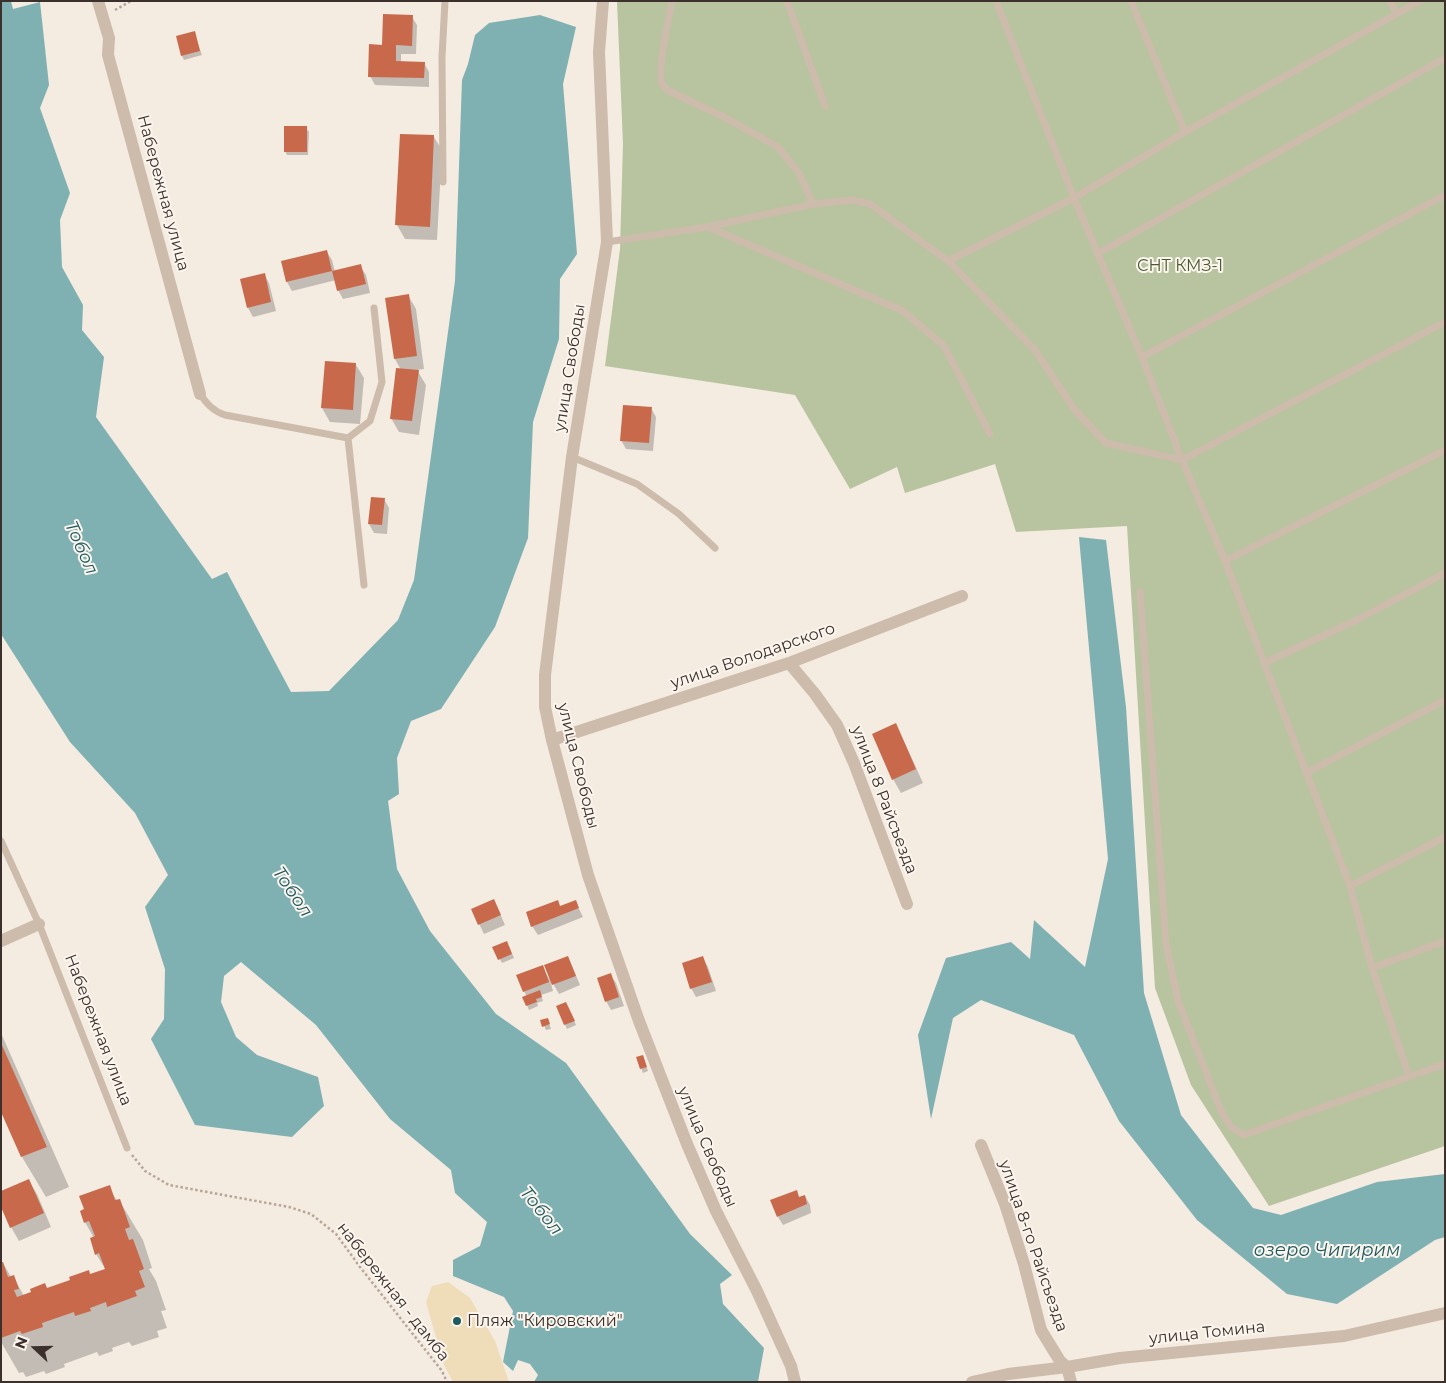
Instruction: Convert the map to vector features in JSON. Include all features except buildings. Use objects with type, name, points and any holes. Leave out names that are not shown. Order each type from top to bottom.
[{"type":"street","name":"Набережная улица","points":[[98,1],[109,38],[108,55],[200,394]]},
{"type":"street","name":"улица Свободы","points":[[603,1],[599,52],[607,242],[572,457],[545,675],[545,707],[588,875],[640,1021],[687,1144],[716,1211],[757,1291],[790,1366],[795,1382]]},
{"type":"street","name":"улица Володарского","points":[[552,740],[789,662],[962,596]]},
{"type":"street","name":"улица 8 Райсъезда","points":[[789,662],[816,694],[837,725],[854,763],[907,904]]},
{"type":"street","points":[[1,940],[39,924]]},
{"type":"street","name":"улица 8-го Райсъезда","points":[[981,1145],[1005,1204],[1024,1264],[1041,1330],[1060,1361],[1067,1367],[1071,1382]]},
{"type":"street","name":"улица Томина","points":[[972,1382],[1008,1374],[1120,1358],[1344,1336],[1445,1313]]},
{"type":"lane","points":[[443,182],[442,57],[445,1]]},
{"type":"lane","points":[[672,1],[665,40],[661,74],[662,83],[667,90],[724,117],[778,147],[799,173],[813,204]]},
{"type":"lane","points":[[787,1],[825,106]]},
{"type":"lane","points":[[996,1],[1074,198],[1142,356],[1182,460],[1225,561],[1350,886],[1372,968],[1408,1076]]},
{"type":"lane","points":[[1131,1],[1185,132]]},
{"type":"lane","points":[[1390,1],[1397,14]]},
{"type":"lane","points":[[948,261],[1074,198],[1185,132],[1420,1]]},
{"type":"lane","points":[[1097,254],[1445,58]]},
{"type":"lane","points":[[1142,356],[1445,195]]},
{"type":"lane","points":[[607,242],[707,227],[813,204],[853,200],[870,204],[948,261],[1034,350],[1074,410],[1106,443],[1182,460],[1445,322]]},
{"type":"lane","points":[[707,227],[903,311],[944,346],[990,434]]},
{"type":"lane","points":[[200,394],[209,407],[225,415],[348,438],[370,421],[382,382],[374,308]]},
{"type":"lane","points":[[348,438],[364,585]]},
{"type":"lane","points":[[1225,561],[1445,450]]},
{"type":"lane","points":[[572,457],[637,484],[678,514],[715,548]]},
{"type":"lane","points":[[1264,662],[1357,620],[1445,573]]},
{"type":"lane","points":[[1140,592],[1166,943],[1178,1001],[1222,1113],[1231,1127],[1244,1134],[1445,1064]]},
{"type":"lane","points":[[1306,773],[1445,700]]},
{"type":"lane","points":[[1350,886],[1445,837]]},
{"type":"lane","name":"Набережная улица","points":[[1,842],[39,924],[127,1148]]},
{"type":"lane","points":[[1372,968],[1445,942]]},
{"type":"path","points":[[102,16],[131,1]]},
{"type":"path","name":"набережная - дамба","points":[[127,1148],[144,1171],[169,1185],[289,1207],[311,1214],[336,1234],[442,1372],[447,1382]]},
{"type":"green space","name":"СНТ КМЗ-1","points":[[617,1],[1445,1],[1445,1146],[1269,1206],[1191,1085],[1155,988],[1127,526],[1016,532],[995,464],[905,493],[897,467],[850,489],[795,395],[605,366],[620,249],[623,144]]},
{"type":"sand","name":"Пляж \"Кировский\"","points":[[448,1282],[470,1298],[495,1341],[509,1382],[453,1382],[444,1365],[426,1302],[432,1286]]},
{"type":"water","name":"Тобол","points":[[1,1],[11,1],[13,9],[40,2],[49,85],[40,108],[70,193],[60,220],[62,267],[83,305],[82,330],[104,357],[96,417],[212,579],[227,572],[291,692],[329,691],[398,620],[414,580],[455,281],[462,80],[475,35],[489,23],[540,15],[576,27],[563,84],[577,254],[560,279],[559,339],[533,422],[528,538],[495,627],[441,709],[411,721],[397,758],[399,794],[388,801],[397,869],[430,931],[496,1014],[566,1063],[690,1234],[732,1275],[720,1284],[723,1304],[764,1348],[758,1382],[534,1382],[538,1375],[530,1364],[518,1360],[513,1371],[503,1362],[513,1311],[504,1297],[453,1276],[453,1260],[480,1246],[487,1222],[455,1193],[451,1170],[390,1119],[316,1025],[241,962],[224,976],[221,1002],[236,1037],[257,1055],[318,1077],[324,1106],[292,1137],[195,1125],[151,1039],[164,1019],[165,969],[145,907],[168,875],[135,813],[70,742],[1,634]]},
{"type":"water","name":"озеро Чигирим","points":[[1079,537],[1106,540],[1126,707],[1144,993],[1181,1115],[1253,1208],[1281,1215],[1377,1182],[1445,1174],[1445,1237],[1435,1240],[1337,1304],[1287,1294],[1197,1220],[1119,1121],[1074,1035],[981,1000],[953,1018],[931,1119],[918,1035],[946,958],[1011,942],[1030,959],[1034,920],[1085,967],[1108,859]]},
{"type":"place","name":"Пляж \"Кировский\"","points":[[457,1321]]}]
